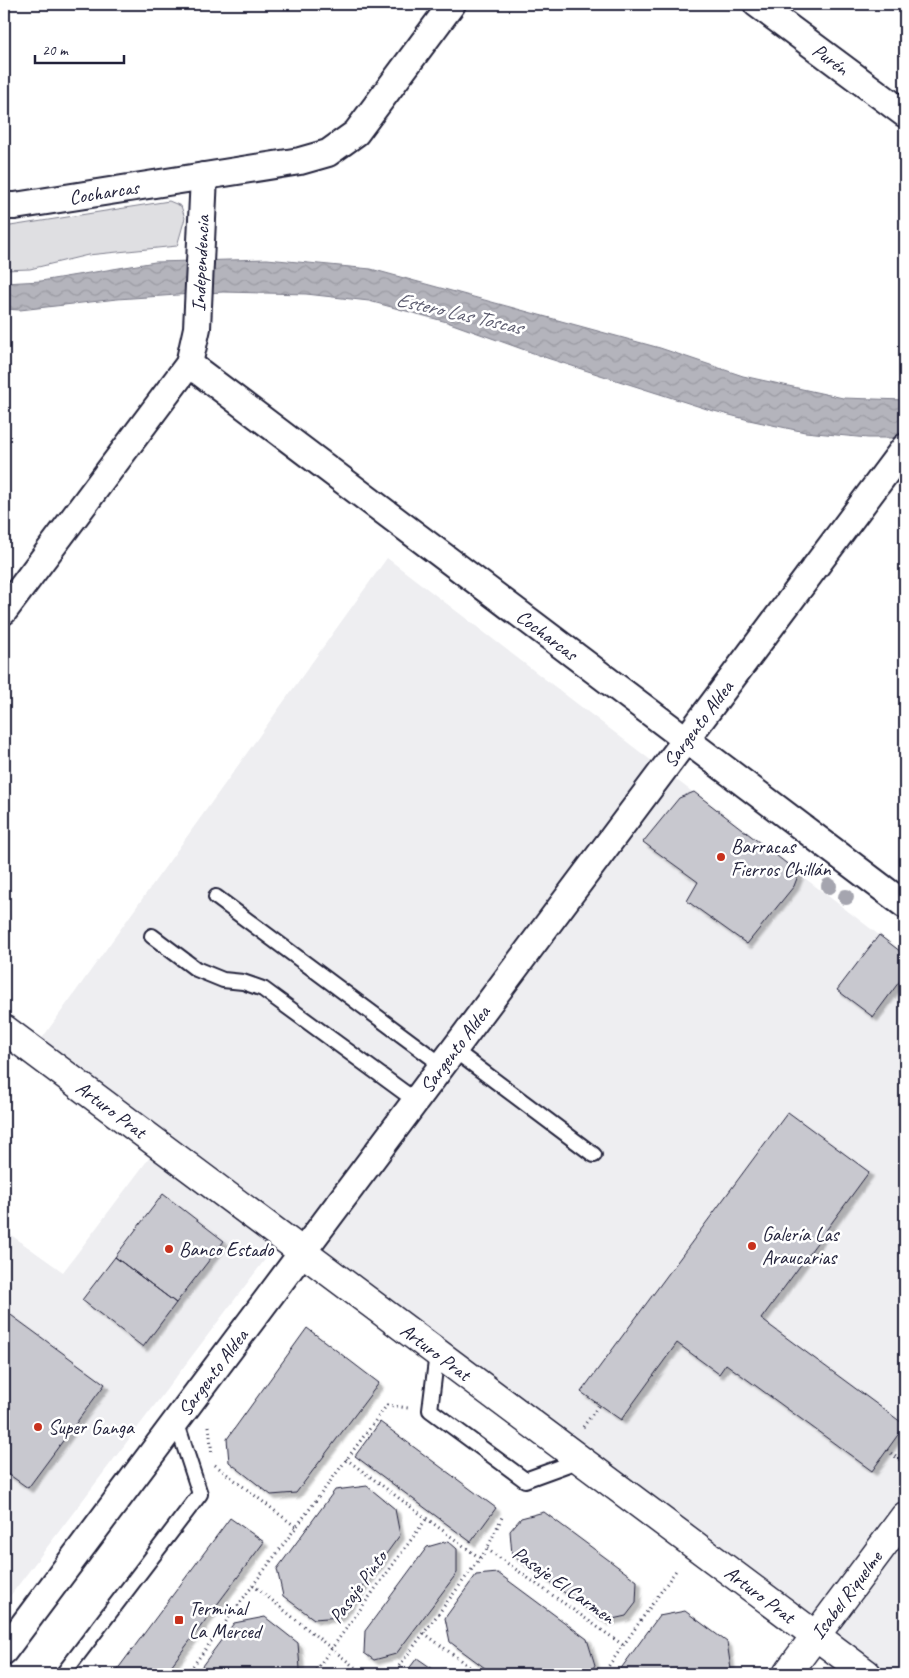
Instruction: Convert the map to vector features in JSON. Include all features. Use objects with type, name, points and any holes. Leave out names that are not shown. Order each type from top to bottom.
[{"type":"street","points":[[204,176],[314,158],[341,145],[356,133],[368,118],[452,4]]},
{"type":"street","name":"Purén","points":[[757,4],[905,114]]},
{"type":"street","name":"Cocharcas","points":[[4,206],[15,206],[204,176]]},
{"type":"street","name":"Independencia","points":[[4,611],[189,364],[195,344],[198,311],[204,176]]},
{"type":"street","name":"Cocharcas","points":[[189,364],[905,905]]},
{"type":"street","name":"Sargento Aldea","points":[[4,1651],[900,454]]},
{"type":"street","name":"Arturo Prat","points":[[4,1030],[867,1674]]},
{"type":"street","name":"Isabel Riquelme","points":[[787,1674],[905,1516]]},
{"type":"lane","points":[[216,897],[594,1156]]},
{"type":"lane","points":[[152,936],[196,969],[223,980],[243,982],[263,989],[416,1101]]},
{"type":"lane","points":[[437,1353],[430,1410],[525,1480],[580,1460]]},
{"type":"lane","points":[[63,1674],[200,1494],[176,1421]]},
{"type":"path","points":[[186,1674],[387,1405],[430,1410]]},
{"type":"path","points":[[887,1450],[905,1464]]},
{"type":"path","points":[[346,1459],[480,1558]]},
{"type":"path","points":[[213,1463],[296,1527]]},
{"type":"path","points":[[393,1674],[487,1549],[503,1515]]},
{"type":"path","name":"Pasaje Pinto","points":[[313,1674],[427,1518]]},
{"type":"path","points":[[602,1674],[694,1545]]},
{"type":"path","name":"Pasaje El Carmen","points":[[487,1549],[623,1645]]},
{"type":"path","points":[[253,1585],[363,1674]]},
{"type":"path","points":[[424,1632],[480,1674]]},
{"type":"shaded area","points":[[169,201],[181,206],[185,218],[177,246],[88,255],[30,269],[4,270],[4,227]]},
{"type":"shaded area","points":[[387,558],[905,955],[905,1674],[886,1674],[802,1614],[38,1044]]},
{"type":"shaded area","points":[[150,1157],[273,1249],[4,1604],[4,1230],[63,1272]]},
{"type":"water","name":"Estero Las Toscas","points":[[267,259],[371,269],[660,348],[743,376],[843,398],[905,400],[905,438],[868,438],[805,432],[749,420],[710,410],[547,358],[447,322],[369,301],[306,294],[223,292],[117,299],[20,310],[4,309],[4,283],[41,281],[155,262]]},
{"type":"building","name":"Barracas Fierros Chillán","points":[[694,792],[799,873],[794,886],[747,944],[687,901],[698,882],[643,842],[679,798]]},
{"type":"building","points":[[879,935],[905,955],[905,974],[873,1017],[837,990]]},
{"type":"building","name":"Galería Las Araucarias","points":[[788,1112],[869,1172],[761,1319],[905,1425],[872,1471],[726,1364],[719,1374],[677,1343],[621,1420],[581,1392]]},
{"type":"building","name":"Banco Estado","points":[[163,1194],[224,1241],[176,1303],[115,1257]]},
{"type":"building","points":[[115,1257],[176,1303],[143,1347],[82,1300]]},
{"type":"building","name":"Super Ganga","points":[[4,1310],[105,1384],[28,1488],[4,1471]]},
{"type":"building","points":[[307,1328],[379,1383],[296,1493],[271,1495],[229,1462],[227,1439]]},
{"type":"building","points":[[380,1422],[496,1508],[471,1542],[355,1456]]},
{"type":"building","points":[[367,1486],[395,1509],[400,1535],[340,1617],[314,1619],[283,1596],[277,1569],[335,1490]]},
{"type":"building","points":[[544,1512],[637,1581],[636,1603],[626,1616],[604,1621],[512,1555],[510,1531],[521,1518]]},
{"type":"building","points":[[230,1518],[264,1542],[165,1674],[114,1674]]},
{"type":"building","points":[[448,1541],[457,1549],[457,1573],[396,1654],[374,1660],[364,1653],[365,1631],[427,1547]]},
{"type":"building","points":[[498,1573],[587,1639],[595,1665],[589,1674],[493,1674],[450,1642],[445,1618],[476,1575]]},
{"type":"building","points":[[685,1611],[727,1642],[731,1669],[727,1674],[617,1674],[659,1616]]},
{"type":"building","points":[[265,1617],[298,1643],[300,1669],[296,1674],[196,1674],[234,1623]]},
{"type":"building","points":[[417,1658],[440,1674],[405,1674]]},
{"type":"place","name":"Barracas Fierros Chillán","points":[[721,857]]},
{"type":"place","name":"Galería Las Araucarias","points":[[752,1246]]},
{"type":"place","name":"Banco Estado","points":[[169,1249]]},
{"type":"place","name":"Super Ganga","points":[[38,1427]]},
{"type":"place","name":"Terminal La Merced","points":[[179,1620]]}]
